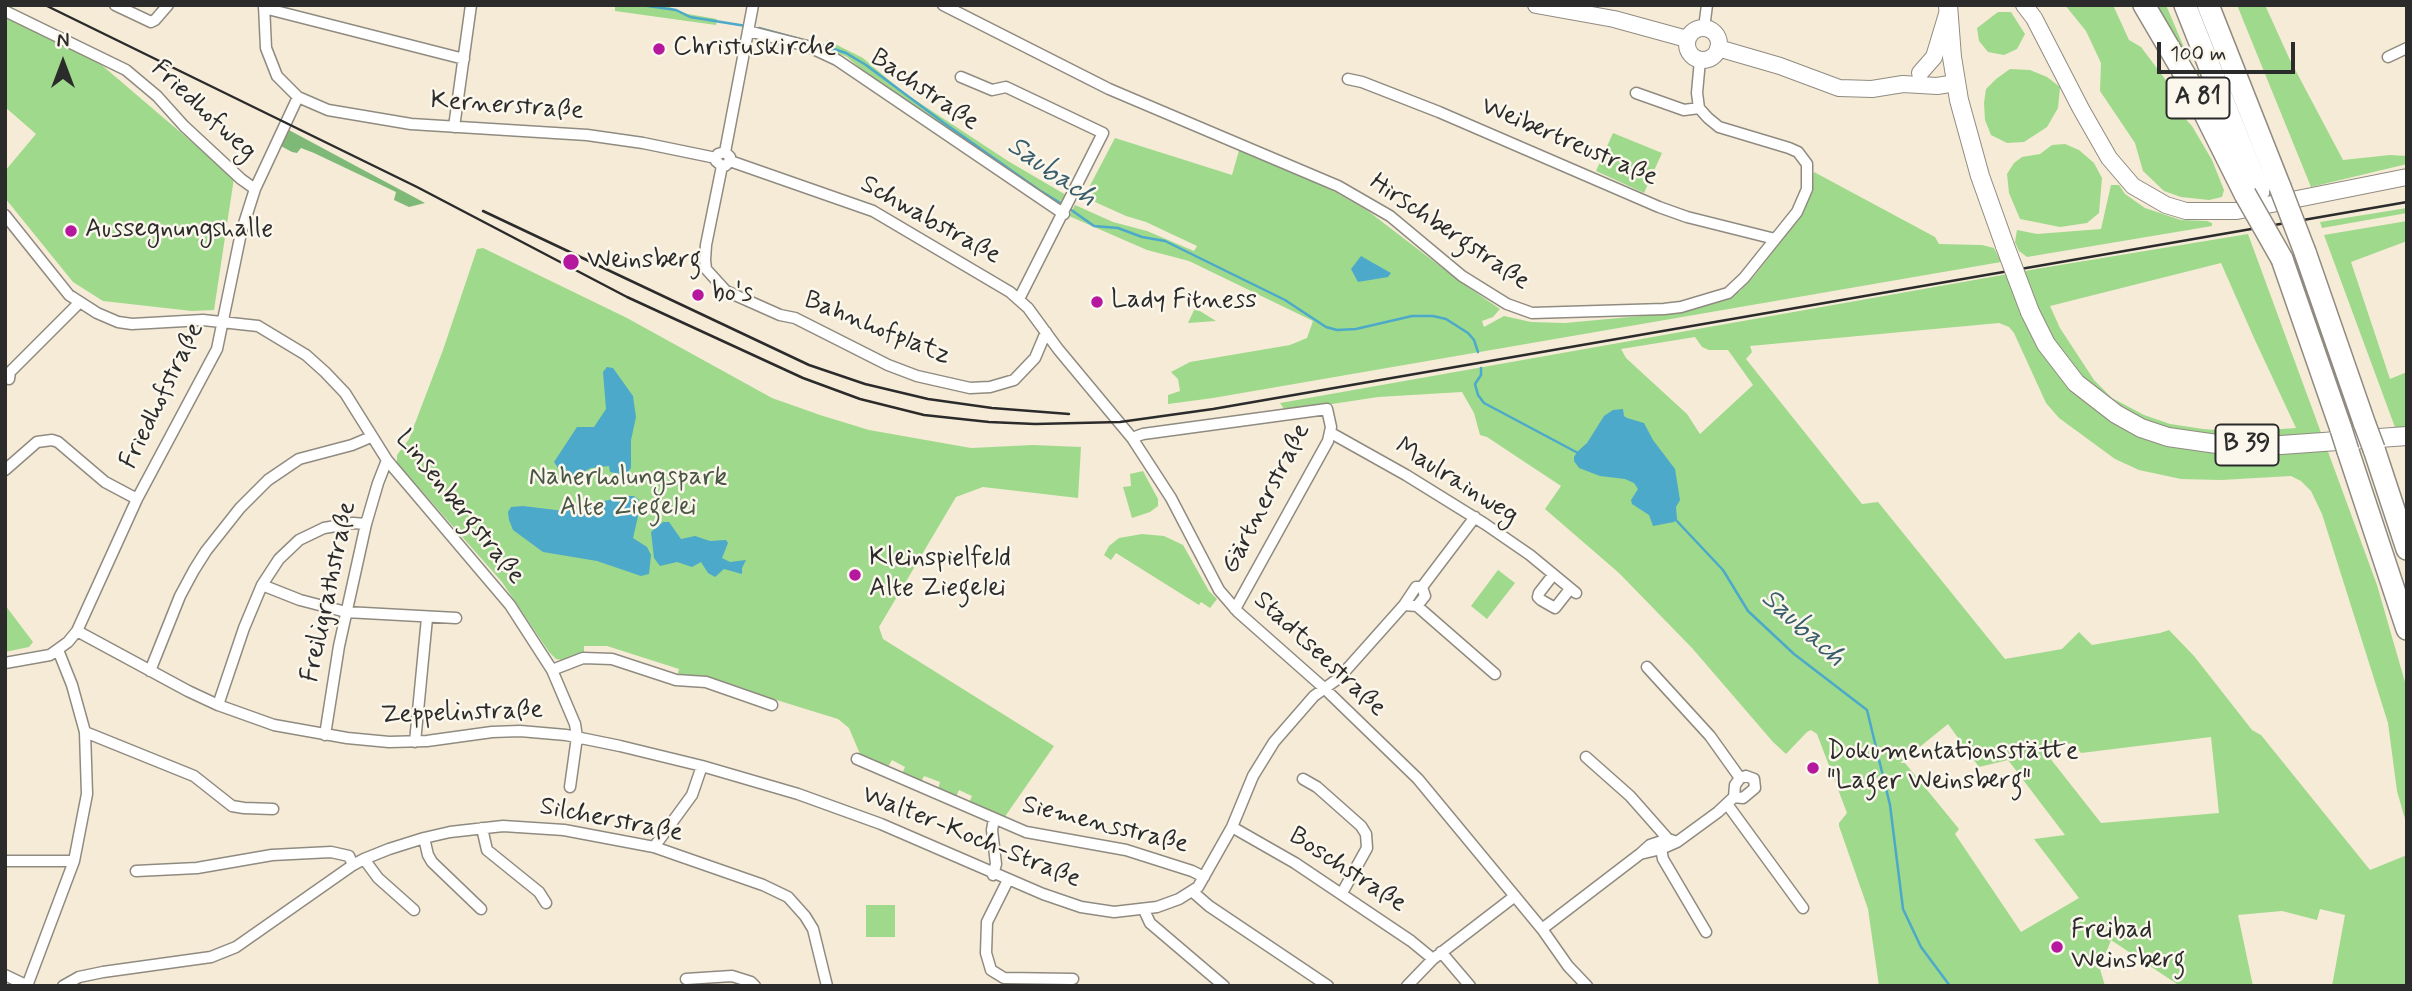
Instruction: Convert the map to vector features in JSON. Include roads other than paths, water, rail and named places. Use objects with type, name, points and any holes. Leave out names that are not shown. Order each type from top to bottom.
[{"type":"highway","name":"A 81","points":[[2144,5],[2252,192],[2282,259],[2407,629]]},
{"type":"highway","points":[[2185,5],[2252,192]]},
{"type":"highway","name":"A 81","points":[[2208,5],[2305,252],[2407,549]]},
{"type":"main road","name":"B 39","points":[[1951,11],[1955,76],[1980,176],[2030,312],[2046,344],[2076,383],[2116,415],[2141,428],[2194,442],[2258,445],[2407,436]]},
{"type":"street","points":[[115,5],[151,22],[168,5]]},
{"type":"street","points":[[454,127],[471,5]]},
{"type":"street","points":[[723,159],[752,5]]},
{"type":"street","name":"Hirschbergstraße","points":[[943,5],[1109,89],[1338,186],[1390,216],[1462,276],[1518,310],[1547,314],[1664,309],[1728,293],[1736,287],[1797,212],[1807,190],[1807,164],[1798,152],[1719,127],[1699,108]]},
{"type":"street","points":[[1536,5],[1614,19],[1687,39]]},
{"type":"street","points":[[1704,28],[1707,5]]},
{"type":"street","points":[[2024,5],[2034,18],[2109,158],[2133,186],[2166,205],[2186,211],[2237,211],[2407,177]]},
{"type":"street","points":[[298,97],[277,76],[270,61],[264,37],[264,7],[464,59]]},
{"type":"street","name":"Friedhofweg","points":[[5,11],[127,70],[241,179],[255,189]]},
{"type":"street","points":[[1889,86],[1920,73],[1934,57],[1951,11]]},
{"type":"street","points":[[1704,28],[1717,36],[1718,48],[1713,57],[1700,60],[1689,53],[1687,39],[1692,32],[1704,28]]},
{"type":"street","name":"Bachstraße","points":[[748,30],[807,46],[846,65],[1066,209]]},
{"type":"street","points":[[1718,48],[1780,66],[1839,88],[1872,89],[1955,76]]},
{"type":"street","points":[[2388,57],[2407,48]]},
{"type":"street","points":[[1636,93],[1684,110],[1699,108],[1697,93],[1700,60]]},
{"type":"street","points":[[1920,73],[1955,76]]},
{"type":"street","points":[[961,77],[992,90],[1006,87],[1103,132],[1020,299]]},
{"type":"street","name":"Weibertreustraße","points":[[1348,79],[1439,112],[1659,207],[1687,217],[1775,239]]},
{"type":"street","name":"Kernerstraße","points":[[298,97],[328,110],[366,118],[454,127],[587,135],[643,142],[723,159]]},
{"type":"street","name":"Friedhofstraße","points":[[5,663],[48,656],[77,631],[138,499],[217,349],[225,321],[241,233],[255,189],[298,97]]},
{"type":"street","name":"Bahnhofplatz","points":[[723,159],[706,245],[706,270],[719,286],[733,295],[780,315],[795,318],[888,365],[943,383],[970,388],[1006,384],[1021,374],[1035,358],[1046,332]]},
{"type":"street","name":"Schwabstraße","points":[[723,159],[870,209],[918,236],[1020,299],[1076,369]]},
{"type":"street","points":[[5,215],[69,295],[79,303],[10,372],[9,379]]},
{"type":"street","name":"Linsenbergstraße","points":[[79,303],[118,322],[132,324],[189,320],[225,321],[258,326],[306,355],[345,393],[387,460],[510,606],[552,670],[575,724],[577,737],[570,787]]},
{"type":"street","name":"Bahnhofplatz","points":[[1035,358],[1058,349]]},
{"type":"street","name":"Stadtseestraße","points":[[1076,369],[1132,438],[1171,498],[1211,578],[1235,609],[1324,688],[1418,779],[1587,986]]},
{"type":"street","name":"Gärtnerstraße","points":[[1132,438],[1143,434],[1327,408],[1331,433],[1235,609]]},
{"type":"street","name":"Maulrainweg","points":[[1331,433],[1475,517],[1553,575],[1573,591],[1555,608],[1541,600],[1539,593],[1553,575]]},
{"type":"street","points":[[150,671],[180,596],[194,570],[240,508],[268,480],[299,458],[352,445],[372,437]]},
{"type":"street","points":[[5,470],[37,442],[52,440],[58,442],[97,477],[138,499]]},
{"type":"street","name":"Freiligrathstraße","points":[[325,735],[346,612],[366,524],[387,460]]},
{"type":"street","points":[[1422,587],[1475,517]]},
{"type":"street","points":[[218,705],[244,628],[262,585],[279,559],[299,540],[311,533],[339,524],[366,524]]},
{"type":"street","points":[[262,585],[300,600],[346,612],[456,618]]},
{"type":"street","points":[[1328,986],[1209,906],[1193,892],[1232,827],[1253,776],[1266,753],[1296,715],[1324,688],[1339,678],[1404,605],[1416,587],[1422,587]]},
{"type":"street","points":[[1417,606],[1425,596],[1422,587]]},
{"type":"street","points":[[1404,605],[1417,606],[1495,674]]},
{"type":"street","points":[[415,742],[427,618]]},
{"type":"street","name":"Zeppelinstraße","points":[[77,631],[218,705],[274,725],[325,735],[384,741],[415,742],[520,731],[577,737]]},
{"type":"street","points":[[5,975],[27,986],[74,861],[87,794],[85,732],[72,685],[58,650]]},
{"type":"street","points":[[552,670],[583,658],[612,659],[676,680],[706,682],[772,705]]},
{"type":"street","points":[[1647,667],[1710,737],[1740,778]]},
{"type":"street","points":[[85,732],[202,780],[232,806],[273,809]]},
{"type":"street","name":"Walter-Koch-Straße","points":[[577,737],[702,766],[798,794],[841,809],[993,875],[1081,908],[1114,912],[1144,910],[1193,892]]},
{"type":"street","points":[[1586,757],[1626,793],[1672,841]]},
{"type":"street","name":"Siemensstraße","points":[[858,759],[1026,832],[1050,838],[1104,844],[1204,877]]},
{"type":"street","points":[[654,847],[692,795],[702,766]]},
{"type":"street","points":[[1640,854],[1661,849],[1730,801],[1743,798],[1755,788],[1754,779],[1746,776],[1740,778],[1730,801]]},
{"type":"street","points":[[1303,779],[1317,787],[1361,826],[1366,834],[1367,848],[1342,893]]},
{"type":"street","points":[[1730,801],[1803,908]]},
{"type":"street","name":"Siemensstraße","points":[[993,875],[996,864],[992,830],[994,819]]},
{"type":"street","name":"Silcherstraße","points":[[64,986],[79,977],[193,961],[236,947],[353,865],[389,849],[424,838],[482,828],[529,827],[564,830],[654,847],[762,885],[788,898],[798,906],[813,929],[827,986]]},
{"type":"street","name":"Boschstraße","points":[[1232,827],[1342,893],[1437,956],[1470,986]]},
{"type":"street","points":[[482,828],[484,844],[492,856],[539,892],[546,902]]},
{"type":"street","points":[[424,838],[432,862],[481,909]]},
{"type":"street","points":[[1542,929],[1650,845],[1672,841]]},
{"type":"street","points":[[1661,849],[1663,859],[1706,932]]},
{"type":"street","points":[[136,871],[197,868],[272,855],[331,852],[349,856],[353,865]]},
{"type":"street","points":[[364,859],[378,878],[414,910]]},
{"type":"street","points":[[5,861],[74,861]]},
{"type":"street","points":[[1008,880],[987,922],[986,953],[991,970],[1004,978],[1073,979]]},
{"type":"street","points":[[1408,986],[1437,956],[1514,896]]},
{"type":"street","points":[[1144,910],[1150,923],[1224,986]]},
{"type":"street","name":"Stadtseestraße","points":[[1559,954],[1596,986]]},
{"type":"street","points":[[686,979],[732,976],[755,986]]},
{"type":"water","points":[[1361,256],[1391,273],[1388,277],[1358,282],[1351,269]]},
{"type":"water","points":[[607,367],[613,368],[633,396],[636,417],[631,440],[631,468],[626,475],[610,472],[609,466],[591,468],[567,481],[554,462],[577,427],[594,427],[606,409],[603,372]]},
{"type":"water","points":[[1623,409],[1627,418],[1644,423],[1675,469],[1680,500],[1676,507],[1677,519],[1674,522],[1653,526],[1649,515],[1632,504],[1631,500],[1638,489],[1634,483],[1625,479],[1600,476],[1579,468],[1574,461],[1577,452],[1587,443],[1604,416],[1613,410]]},
{"type":"water","points":[[634,496],[639,500],[633,538],[647,547],[651,555],[649,574],[641,576],[597,561],[543,552],[513,530],[509,520],[508,512],[511,507],[564,511]]},
{"type":"water","points":[[663,522],[669,522],[681,539],[695,536],[710,541],[726,540],[728,543],[722,558],[730,562],[746,560],[742,574],[724,569],[715,577],[708,573],[701,562],[692,567],[677,562],[660,566],[654,558],[651,532]]},
{"type":"waterway","name":"Saubach","points":[[641,5],[676,10],[690,17],[746,26]]},
{"type":"waterway","name":"Saubach","points":[[759,28],[846,53],[1062,204]]},
{"type":"waterway","name":"Saubach","points":[[1067,207],[1094,226],[1118,228],[1142,237],[1165,241],[1285,300],[1326,327],[1337,330],[1356,329],[1412,316],[1433,316],[1446,319],[1468,333],[1478,352]]},
{"type":"waterway","name":"Saubach","points":[[1481,368],[1481,375],[1475,384],[1484,403],[1578,453]]},
{"type":"waterway","name":"Saubach","points":[[1674,518],[1723,570],[1748,611],[1794,654],[1867,710],[1890,805],[1903,909],[1921,947],[1950,986]]},
{"type":"railway","points":[[45,5],[417,187],[627,297],[803,378],[860,399],[924,415],[989,422],[1120,422],[1213,409],[2407,202]]},
{"type":"railway","points":[[483,211],[809,365],[865,384],[928,399],[992,408],[1069,414]]},
{"type":"place","name":"Christuskirche","points":[[659,49]]},
{"type":"place","name":"Aussegnungshalle","points":[[71,231]]},
{"type":"place","name":"Weinsberg","points":[[571,262]]},
{"type":"place","name":"bo's","points":[[698,295]]},
{"type":"place","name":"Lady Fitness","points":[[1097,302]]},
{"type":"place","name":"Kleinspielfeld Alte Ziegelei","points":[[855,575]]},
{"type":"place","name":"Dokumentationsstätte \"Lager Weinsberg\"","points":[[1813,768]]},
{"type":"place","name":"Freibad Weinsberg","points":[[2057,947]]},
{"type":"park label","name":"Naherholungspark Alte Ziegelei","points":[[628,494]]}]
